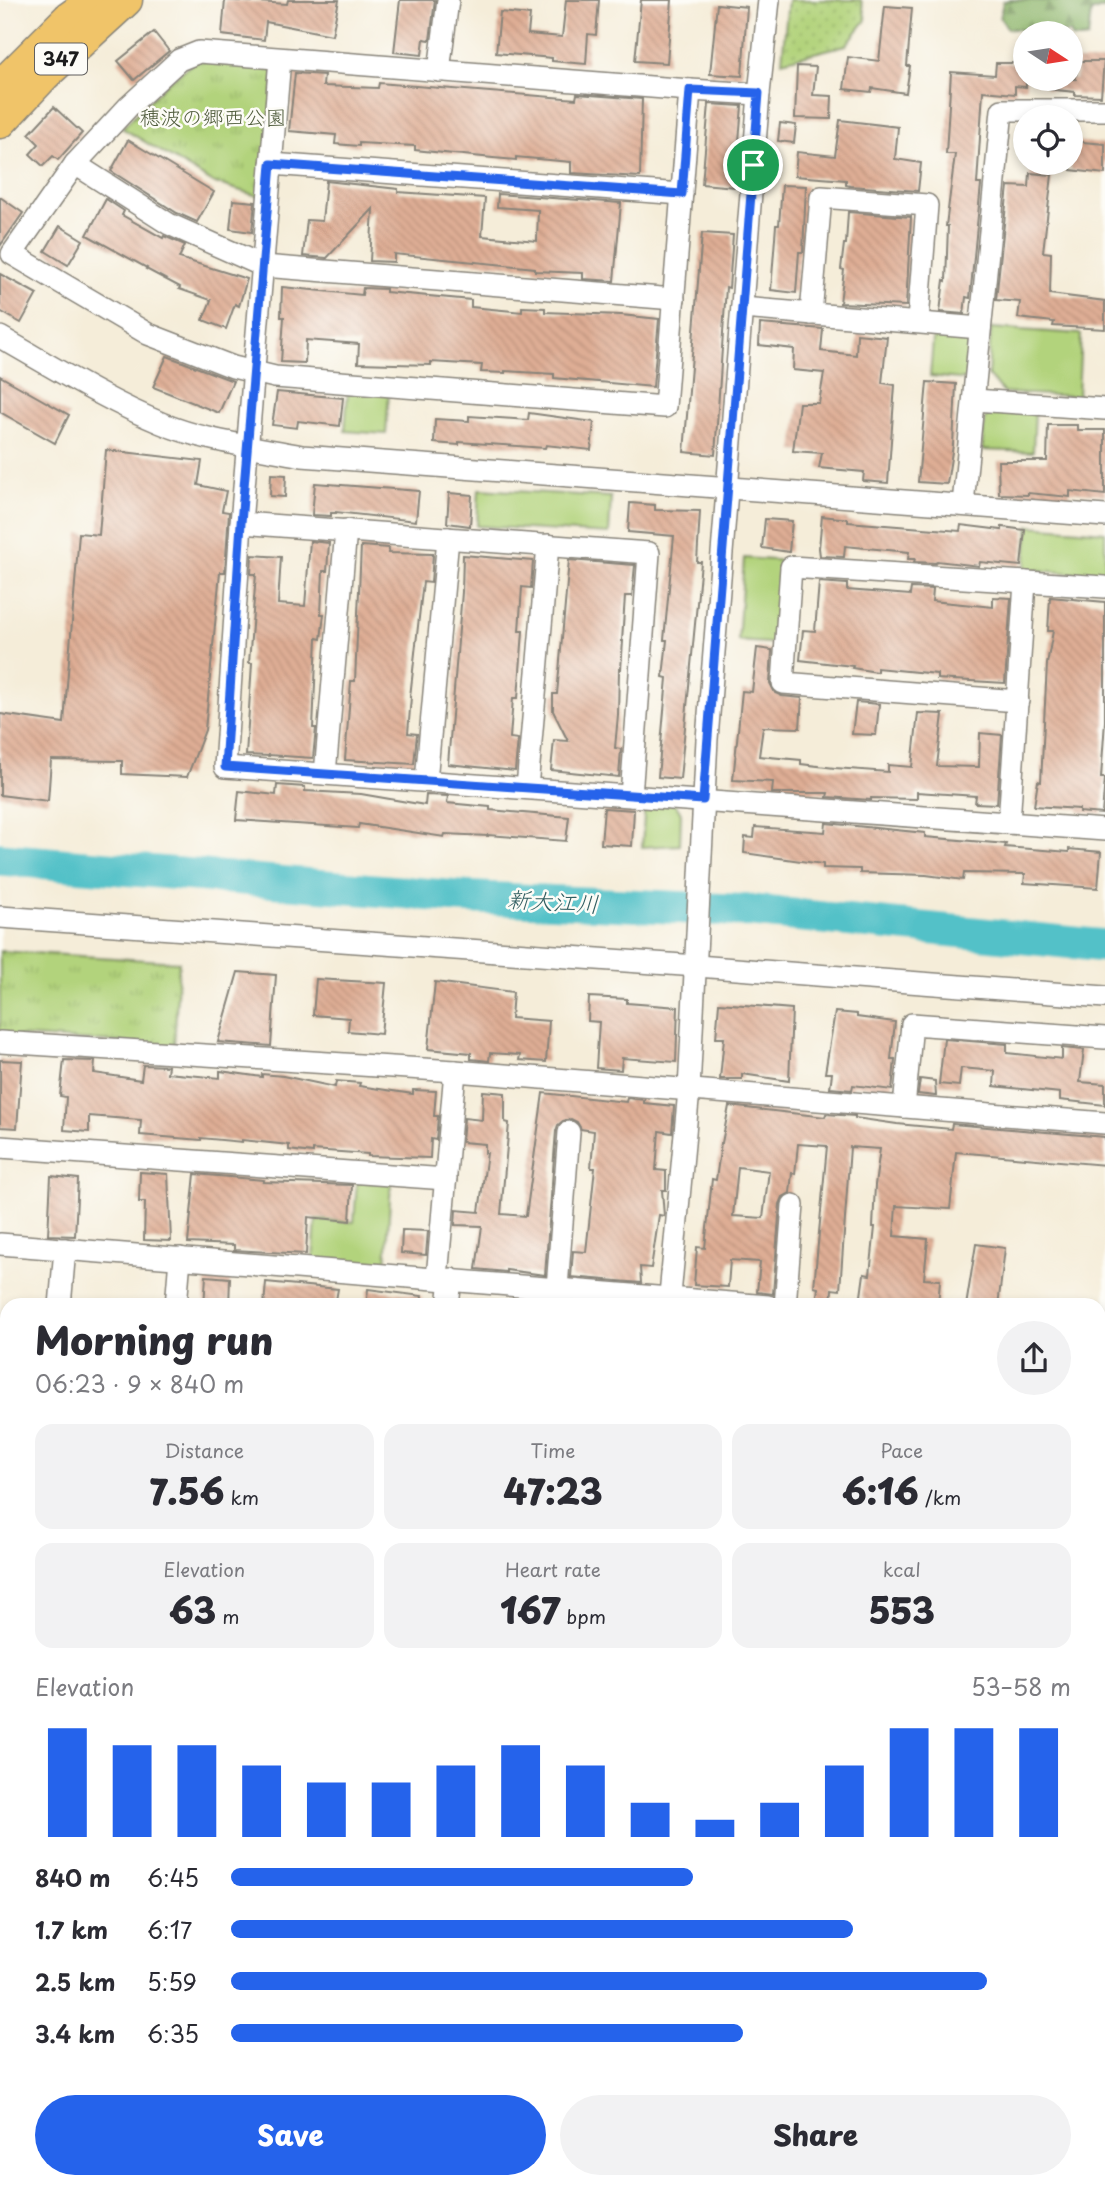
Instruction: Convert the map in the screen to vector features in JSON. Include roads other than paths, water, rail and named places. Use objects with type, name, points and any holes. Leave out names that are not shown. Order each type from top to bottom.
[{"type":"highway","name":"347","points":[[0,87],[68,19],[94,0]]},
{"type":"highway","name":"347","points":[[0,122],[44,75],[126,0]]},
{"type":"street","points":[[439,71],[448,0]]},
{"type":"street","points":[[669,1298],[689,1090],[703,800],[759,93],[769,0]]},
{"type":"street","points":[[690,90],[665,407],[275,377],[254,373],[233,368],[148,334],[12,254],[75,164],[129,106],[179,60],[199,52],[759,93]]},
{"type":"street","points":[[280,59],[241,523],[225,767],[1105,830]]},
{"type":"street","points":[[963,505],[1002,110],[1105,110]]},
{"type":"street","points":[[75,164],[169,224],[263,266],[674,299]]},
{"type":"street","points":[[271,164],[682,194]]},
{"type":"street","points":[[811,314],[821,197],[927,205],[918,321]]},
{"type":"street","points":[[742,308],[980,328]]},
{"type":"street","points":[[0,337],[122,406],[163,424],[302,456],[1105,516]]},
{"type":"street","points":[[974,400],[1105,409]]},
{"type":"street","points":[[241,523],[649,553],[631,796]]},
{"type":"street","points":[[325,774],[346,530]]},
{"type":"street","points":[[426,781],[448,538]]},
{"type":"street","points":[[527,788],[548,545]]},
{"type":"street","points":[[1018,701],[783,683],[791,568],[1105,587]]},
{"type":"street","points":[[1009,823],[1026,582]]},
{"type":"street","points":[[0,917],[1105,997]]},
{"type":"street","points":[[904,1107],[912,1024],[1105,1038]]},
{"type":"street","points":[[0,1042],[455,1071],[1105,1123]]},
{"type":"street","points":[[447,1298],[444,1279],[446,1179],[455,1071]]},
{"type":"street","points":[[557,1288],[569,1132]]},
{"type":"street","points":[[0,1147],[446,1179]]},
{"type":"street","points":[[786,1298],[793,1205]]},
{"type":"street","points":[[0,1244],[557,1288],[643,1298]]},
{"type":"street","points":[[61,1298],[65,1249]]},
{"type":"street","points":[[177,1298],[180,1258]]},
{"type":"waterway","name":"新大江川","points":[[0,859],[459,897],[753,911],[1105,946]]},
{"type":"park label","name":"穂波の郷西公園","points":[[213,118]]}]
